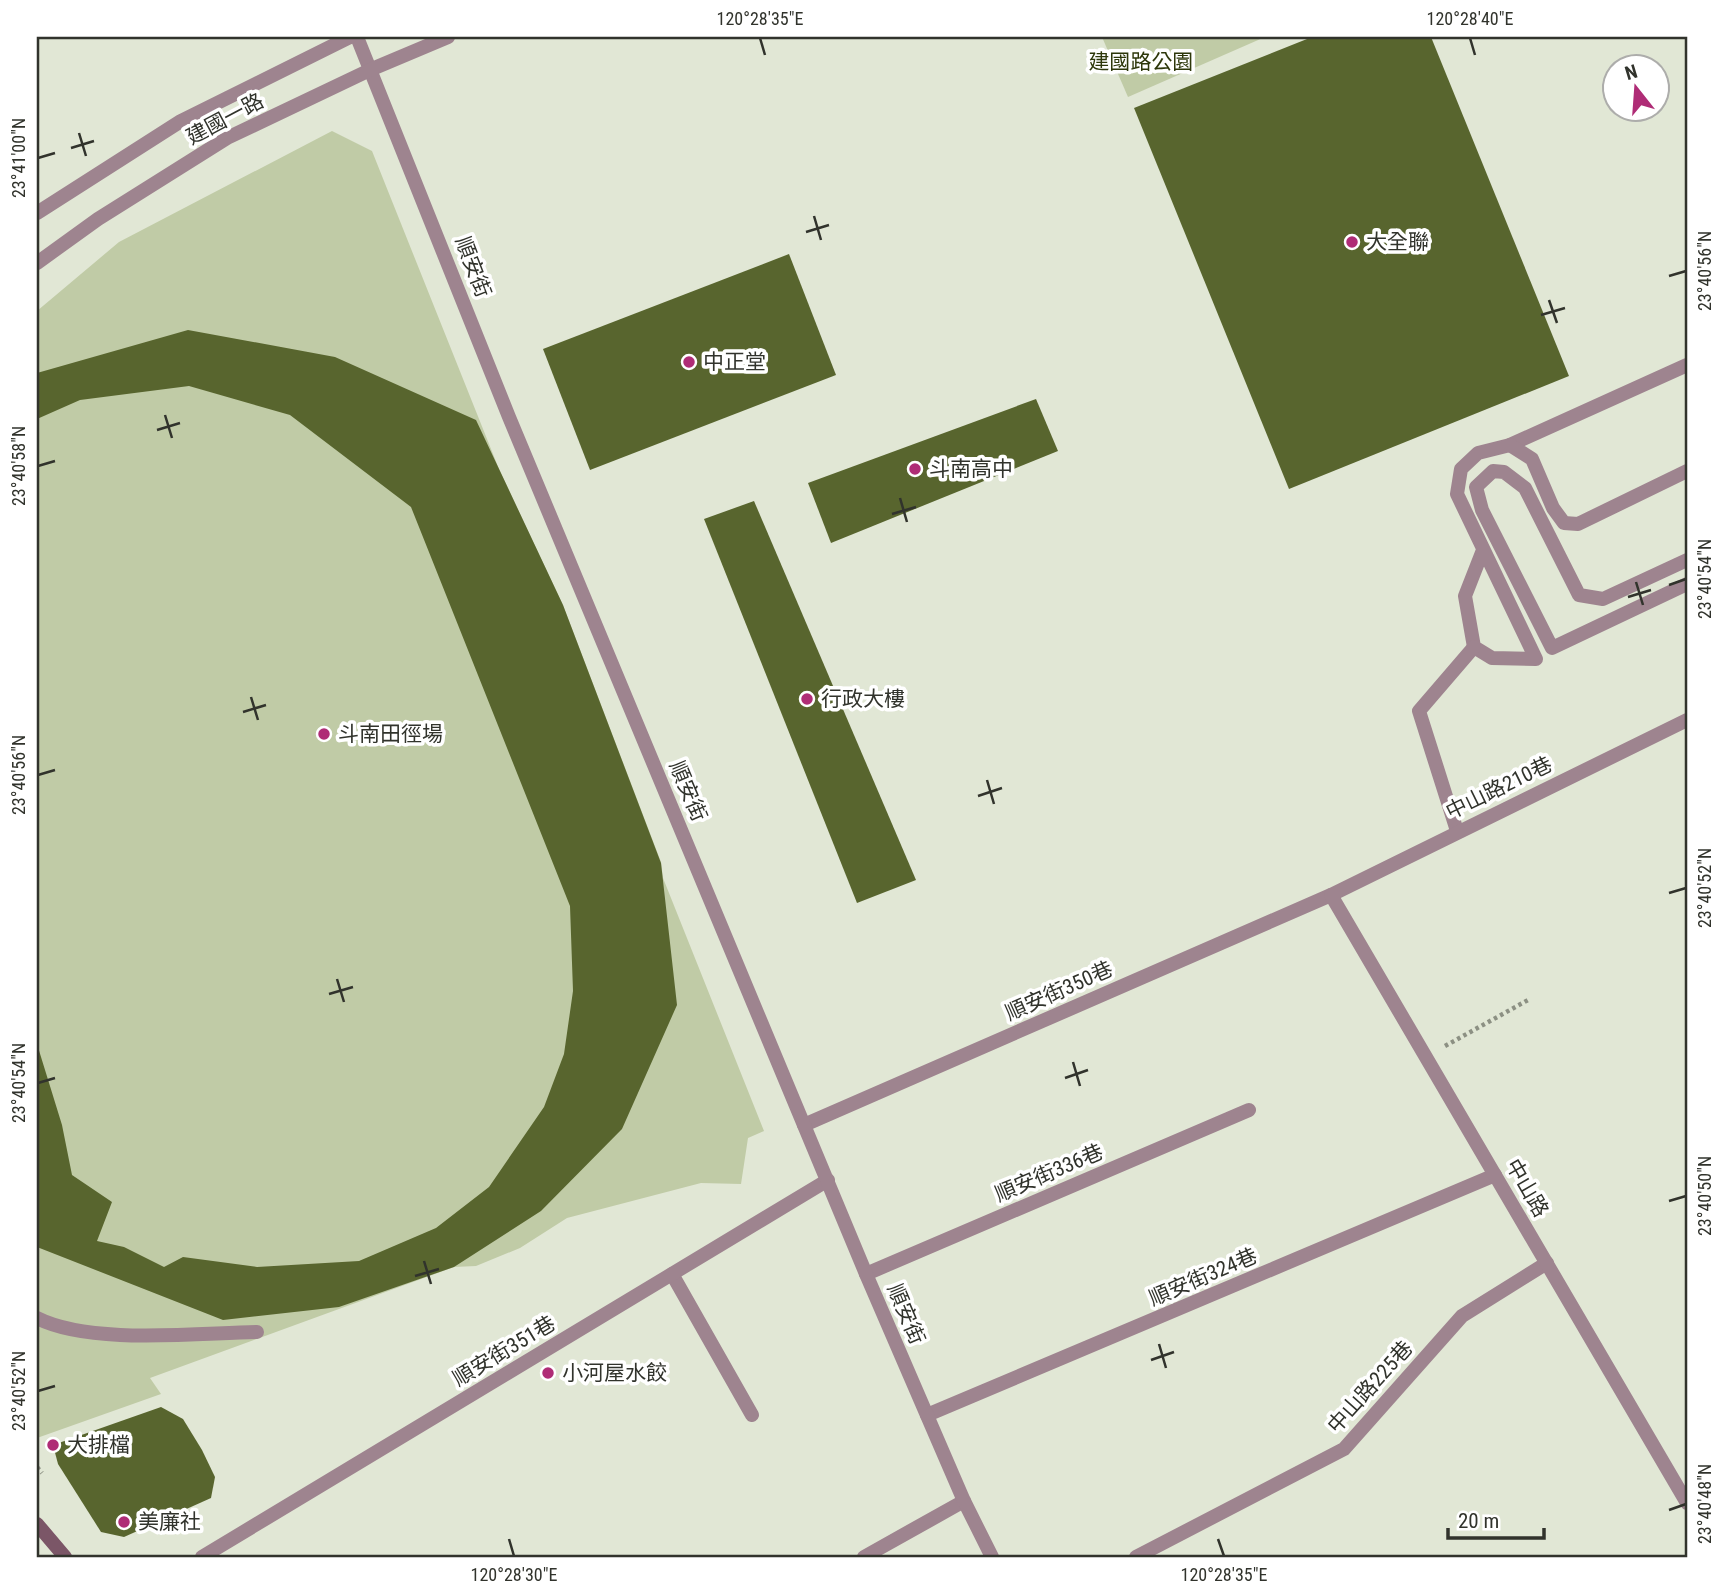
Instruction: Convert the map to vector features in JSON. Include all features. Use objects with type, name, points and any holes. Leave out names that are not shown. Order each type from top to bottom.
[{"type":"main road","points":[[37,1524],[65,1557]]},
{"type":"street","name":"建國一路","points":[[37,213],[181,121],[351,37]]},
{"type":"street","name":"順安街","points":[[357,37],[509,417],[866,1274],[964,1501],[992,1557]]},
{"type":"street","name":"建國一路","points":[[37,263],[98,219],[227,138],[372,69],[448,37]]},
{"type":"street","points":[[1483,550],[1465,596],[1474,647],[1492,658],[1536,659],[1457,494],[1461,469],[1478,453],[1510,445],[1687,365]]},
{"type":"street","points":[[1510,445],[1532,458],[1553,508],[1564,523],[1578,524],[1687,471]]},
{"type":"street","points":[[1687,560],[1603,599],[1579,595],[1525,488],[1504,472],[1493,471],[1476,487],[1482,510],[1552,648],[1687,584]]},
{"type":"street","points":[[1457,831],[1419,711],[1474,647]]},
{"type":"street","name":"中山路210巷","points":[[1331,895],[1687,720]]},
{"type":"street","name":"順安街350巷","points":[[804,1125],[1331,895]]},
{"type":"street","name":"中山路","points":[[1331,895],[1687,1503]]},
{"type":"street","name":"順安街336巷","points":[[866,1274],[1249,1110]]},
{"type":"street","name":"順安街324巷","points":[[927,1415],[1495,1175]]},
{"type":"street","name":"順安街351巷","points":[[202,1557],[828,1180]]},
{"type":"street","name":"中山路225巷","points":[[1136,1557],[1345,1449],[1462,1316],[1546,1263]]},
{"type":"street","points":[[672,1274],[752,1415]]},
{"type":"street","points":[[37,1318],[47,1323],[104,1334],[257,1332]]},
{"type":"street","points":[[864,1557],[964,1501]]},
{"type":"path","points":[[1426,1056],[1528,1000]]},
{"type":"path","points":[[37,1467],[42,1473]]},
{"type":"green space","name":"建國路公園","points":[[1102,37],[1265,37],[1128,97]]},
{"type":"green space","name":"斗南田徑場","points":[[332,131],[372,151],[499,469],[563,605],[661,862],[663,878],[764,1131],[748,1138],[741,1184],[701,1183],[567,1218],[520,1248],[476,1266],[454,1267],[150,1378],[161,1394],[37,1438],[37,311],[119,242]]},
{"type":"building","name":"大全聯","points":[[1312,37],[1431,37],[1569,376],[1289,489],[1134,108]]},
{"type":"building","name":"中正堂","points":[[789,254],[836,375],[590,470],[543,349]]},
{"type":"building","points":[[188,330],[335,357],[476,420],[563,605],[661,863],[677,1005],[622,1129],[541,1211],[454,1267],[339,1307],[223,1320],[37,1247],[37,1044],[62,1125],[72,1175],[112,1202],[97,1241],[124,1247],[164,1267],[183,1257],[257,1267],[359,1261],[436,1228],[489,1187],[544,1107],[564,1054],[573,991],[570,906],[411,507],[290,415],[189,386],[80,400],[37,419],[37,373]]},
{"type":"building","points":[[1036,399],[1058,451],[831,543],[808,483]]},
{"type":"building","name":"行政大樓","points":[[754,501],[916,880],[857,903],[704,519]]},
{"type":"building","points":[[161,1407],[183,1419],[202,1450],[215,1477],[211,1498],[124,1537],[101,1532],[58,1464],[53,1445]]},
{"type":"place","name":"大全聯","points":[[1352,242]]},
{"type":"place","name":"中正堂","points":[[689,362]]},
{"type":"place","name":"斗南高中","points":[[915,469]]},
{"type":"place","name":"行政大樓","points":[[807,699]]},
{"type":"place","name":"斗南田徑場","points":[[324,734]]},
{"type":"place","name":"小河屋水餃","points":[[548,1373]]},
{"type":"place","name":"大排檔","points":[[53,1445]]},
{"type":"place","name":"美廉社","points":[[124,1522]]}]
